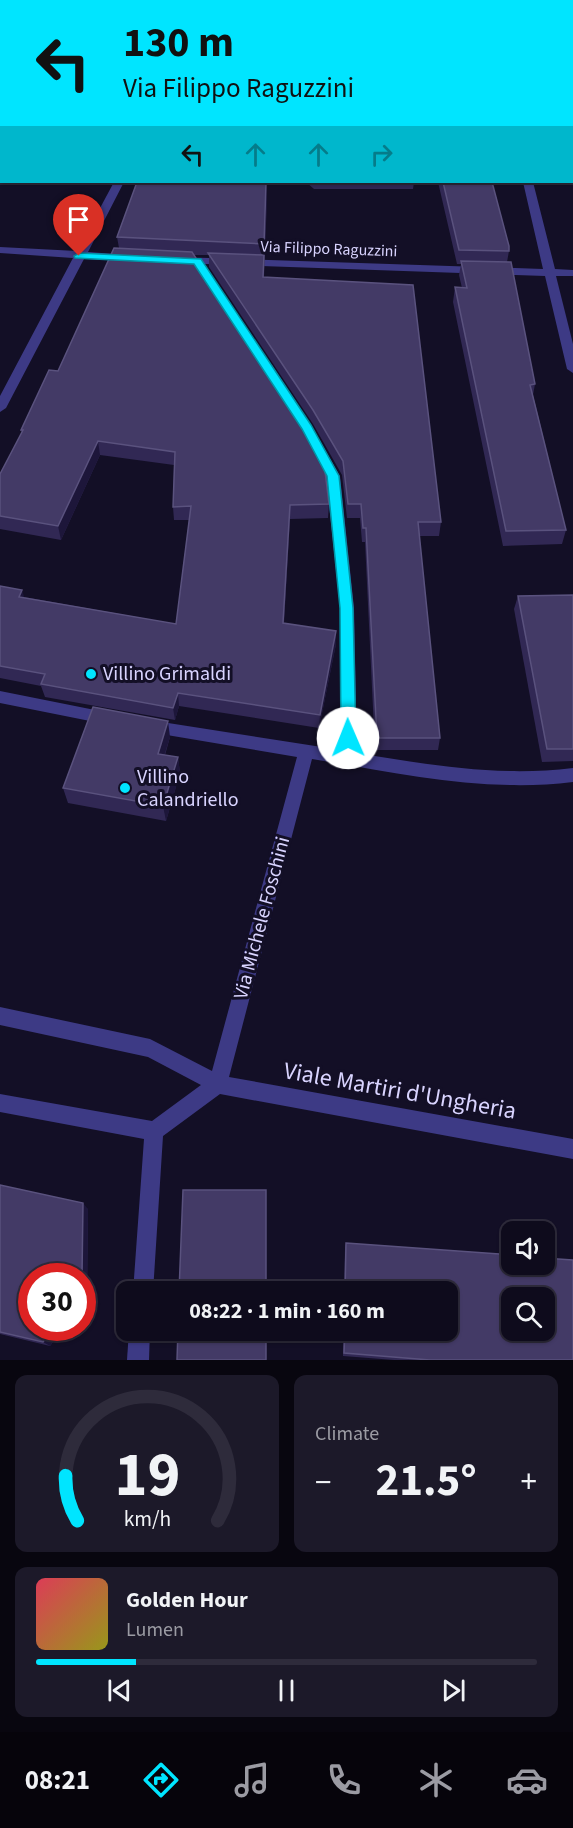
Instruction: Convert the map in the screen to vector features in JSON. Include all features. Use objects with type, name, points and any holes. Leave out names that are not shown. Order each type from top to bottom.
[{"type":"street","points":[[0,408],[118,183]]},
{"type":"street","points":[[528,183],[573,369]]},
{"type":"street","points":[[0,250],[138,258]]},
{"type":"street","name":"Via Filippo Raguzzini","points":[[162,260],[200,266],[573,273]]},
{"type":"street","points":[[262,359],[307,428],[333,476],[347,608],[349,760]]},
{"type":"street","points":[[0,697],[126,722],[463,777],[541,779],[573,775]]},
{"type":"street","name":"Via Michele Foschini","points":[[218,1084],[306,753]]},
{"type":"street","name":"Viale Martiri d'Ungheria","points":[[0,1016],[150,1048],[218,1084],[573,1149]]},
{"type":"street","points":[[0,1103],[154,1131],[218,1084]]},
{"type":"street","points":[[144,1281],[154,1131]]},
{"type":"street","points":[[138,1360],[139,1341]]},
{"type":"building","points":[[137,183],[266,183],[264,244],[117,237]]},
{"type":"building","points":[[443,183],[492,183],[509,251],[459,250]]},
{"type":"building","points":[[114,248],[192,252],[299,416],[324,463],[329,504],[290,505],[283,623],[336,631],[320,715],[178,693],[173,708],[41,684],[45,674],[0,666],[0,586],[22,590],[19,597],[176,624],[191,506],[173,507],[175,452],[98,441],[58,526],[0,516],[0,474],[23,430],[21,430],[49,370],[58,371]]},
{"type":"building","points":[[208,253],[264,255],[263,277],[413,285],[441,522],[418,522],[440,738],[377,738],[366,528],[363,528],[361,504],[348,504],[343,461],[313,410]]},
{"type":"building","points":[[461,261],[511,262],[535,384],[530,385],[566,530],[506,531],[455,287],[467,288]]},
{"type":"building","points":[[573,595],[573,749],[547,749],[518,596]]},
{"type":"building","points":[[93,707],[168,721],[158,754],[178,757],[163,806],[63,788]]},
{"type":"building","points":[[0,1185],[83,1203],[82,1263],[18,1263],[18,1336],[0,1332]]},
{"type":"building","points":[[183,1190],[266,1190],[266,1281],[179,1281]]},
{"type":"building","points":[[346,1243],[501,1254],[501,1275],[555,1275],[555,1259],[573,1260],[573,1360],[430,1360],[344,1353],[345,1341],[458,1341],[458,1281],[345,1281]]},
{"type":"building","points":[[178,1341],[266,1341],[266,1360],[177,1360]]},
{"type":"place","name":"Villino Grimaldi","points":[[91,674]]},
{"type":"place","name":"Villino Calandriello","points":[[125,788]]},
{"type":"route","points":[[79,256],[197,261],[307,428],[333,476],[347,608],[348,738]]}]
